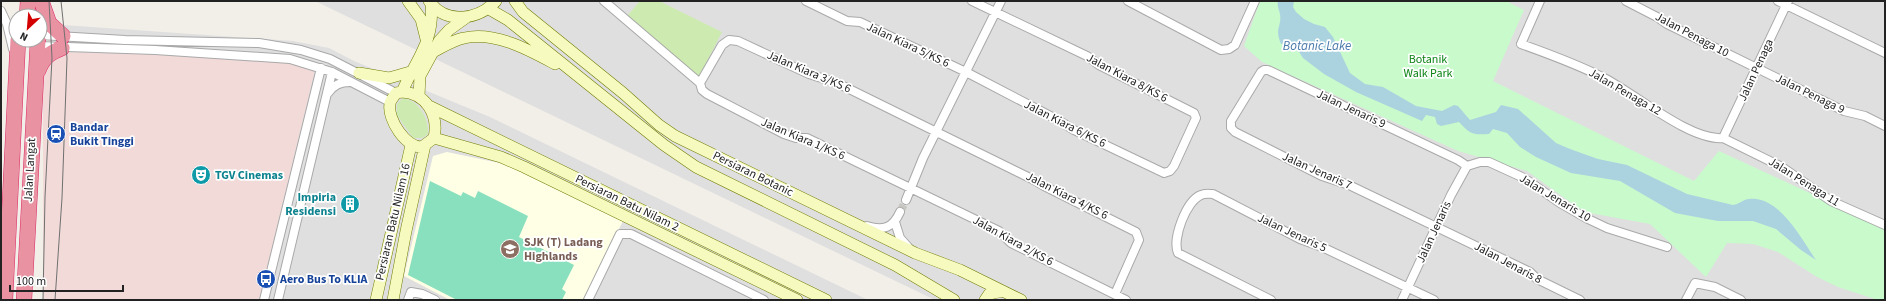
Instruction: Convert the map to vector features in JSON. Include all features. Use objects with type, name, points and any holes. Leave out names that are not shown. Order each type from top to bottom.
[{"type":"highway","points":[[37,2],[49,23],[63,42],[42,60],[37,72]]},
{"type":"highway","points":[[13,137],[20,114],[24,53],[27,48]]},
{"type":"highway","name":"Jalan Langat","points":[[5,300],[17,71],[28,48]]},
{"type":"highway","name":"Jalan Langat","points":[[24,300],[31,154],[37,72],[33,48]]},
{"type":"street","points":[[408,1],[421,18],[429,50]]},
{"type":"street","name":"Persiaran Botanic","points":[[515,1],[523,12],[659,125],[675,136],[915,253],[960,270],[1021,300]]},
{"type":"street","name":"Jalan Kiara 1/KS 6","points":[[604,1],[700,83],[702,90],[707,94],[784,134],[796,138],[806,138],[911,188]]},
{"type":"street","name":"Jalan Kiara 5/KS 6","points":[[806,1],[847,21],[860,22],[966,72]]},
{"type":"street","name":"Jalan Kiara 8/KS 6","points":[[972,1],[1087,56],[1099,65],[1194,112],[1196,118],[1174,166],[1170,171],[1164,173]]},
{"type":"street","points":[[906,200],[937,132],[1001,1]]},
{"type":"street","points":[[1128,1],[1221,50],[1229,49],[1235,45],[1255,1]]},
{"type":"street","name":"Jalan Penaga 10","points":[[1626,1],[1657,17],[1667,24],[1757,68]]},
{"type":"street","points":[[1778,1],[1787,3],[1885,53]]},
{"type":"street","points":[[419,96],[420,76],[429,50],[431,26],[430,2]]},
{"type":"street","points":[[430,2],[447,15],[467,17],[475,16],[492,5]]},
{"type":"street","name":"Jalan Penaga 12","points":[[1539,2],[1521,44],[1547,52],[1604,78],[1628,91],[1654,110],[1700,134],[1714,138],[1723,138]]},
{"type":"street","name":"Jalan Penaga","points":[[1723,138],[1787,3]]},
{"type":"street","name":"Persiaran Botanic","points":[[492,5],[508,20],[578,77],[664,145],[696,167],[895,265],[954,300]]},
{"type":"street","points":[[1,10],[7,24],[14,50],[17,71]]},
{"type":"street","points":[[48,41],[290,59],[321,68],[351,82],[396,96],[419,96],[429,106],[434,119],[430,142],[419,147],[411,145],[403,138],[392,118],[389,108],[396,96],[410,72],[444,34],[467,17]]},
{"type":"street","points":[[429,50],[464,38],[482,36],[516,45],[578,77]]},
{"type":"street","points":[[48,41],[125,40],[259,43],[316,54],[359,73],[396,96]]},
{"type":"street","name":"Jalan Kiara 3/KS 6","points":[[700,83],[722,44],[729,40],[733,40],[810,74],[837,83],[937,132]]},
{"type":"street","points":[[266,300],[321,68]]},
{"type":"street","name":"Jalan Penaga 9","points":[[1757,68],[1844,111],[1865,116],[1885,126]]},
{"type":"street","name":"Jalan Jenaris 9","points":[[1245,97],[1261,72],[1268,70],[1458,160],[1467,166]]},
{"type":"street","points":[[278,300],[332,72]]},
{"type":"street","points":[[359,73],[389,78],[410,72]]},
{"type":"street","name":"Jalan Kiara 6/KS 6","points":[[966,72],[1074,130],[1164,173]]},
{"type":"street","points":[[326,97],[333,87],[342,82],[351,82]]},
{"type":"street","name":"Jalan Jenaris 7","points":[[1245,97],[1231,121],[1231,128],[1235,132],[1322,176],[1349,185],[1436,228]]},
{"type":"street","name":"Persiaran Batu Nilam 2","points":[[429,106],[826,300]]},
{"type":"street","name":"Jalan Kiara 4/KS 6","points":[[937,132],[1032,178],[1044,186],[1136,232],[1139,240],[1116,294]]},
{"type":"street","name":"Jalan Penaga 11","points":[[1723,138],[1782,167],[1831,201],[1885,225]]},
{"type":"street","name":"Persiaran Batu Nilam 2","points":[[430,142],[500,157],[607,207],[797,300]]},
{"type":"street","name":"Persiaran Batu Nilam 16","points":[[393,300],[406,231],[430,142]]},
{"type":"street","name":"Persiaran Batu Nilam 16","points":[[376,300],[411,145]]},
{"type":"street","name":"Jalan Jenaris 10","points":[[1467,166],[1480,162],[1490,162],[1524,178],[1560,203],[1586,218],[1607,228],[1667,247]]},
{"type":"street","name":"Jalan Jenaris","points":[[1402,300],[1467,166]]},
{"type":"street","points":[[296,171],[308,174]]},
{"type":"street","name":"Jalan Kiara 2/KS 6","points":[[911,188],[999,231],[1011,243],[1126,300]]},
{"type":"street","name":"Jalan Jenaris 5","points":[[1271,300],[1178,253],[1176,247],[1177,235],[1185,216],[1200,195],[1213,194],[1300,239],[1322,247],[1408,287]]},
{"type":"street","points":[[607,207],[612,196]]},
{"type":"street","points":[[854,223],[873,228],[884,228],[895,222],[900,212]]},
{"type":"street","points":[[895,222],[900,238],[905,245],[915,253]]},
{"type":"street","name":"Jalan Jenaris 8","points":[[1436,228],[1530,272],[1537,279],[1580,300]]},
{"type":"street","points":[[588,300],[620,234],[625,232],[764,300]]},
{"type":"street","points":[[1686,300],[1695,283],[1715,287],[1741,300]]},
{"type":"street","points":[[1408,287],[1434,300]]},
{"type":"street","points":[[985,300],[989,294],[1003,291]]},
{"type":"street","points":[[408,300],[411,292],[422,294],[435,300]]},
{"type":"shaded area","points":[[315,1],[1885,1],[1885,300],[935,300]]},
{"type":"shaded area","points":[[63,25],[293,41],[329,48],[354,61],[490,117],[868,300],[43,300],[44,131],[42,95],[61,52]]},
{"type":"shaded area","points":[[61,52],[242,57],[283,61],[315,70],[259,300],[43,300],[43,70]]},
{"type":"shaded area","name":"SJK (T) Ladang Highlands","points":[[447,152],[509,165],[623,221],[583,300],[450,300],[404,276],[433,156]]},
{"type":"green space","points":[[640,1],[659,1],[722,32],[700,75],[693,75],[627,16]]},
{"type":"green space","name":"Botanik Walk Park","points":[[1260,1],[1506,1],[1524,10],[1493,81],[1694,181],[1719,151],[1885,228],[1885,300],[1878,300],[1838,287],[1817,277],[1778,252],[1753,244],[1727,243],[1706,277],[1650,224],[1584,212],[1527,171],[1458,151],[1262,62],[1244,46]]},
{"type":"green space","points":[[403,98],[418,106],[425,116],[428,134],[422,138],[413,138],[397,115],[397,104]]},
{"type":"green space","points":[[430,181],[461,196],[463,192],[475,198],[478,191],[528,216],[519,237],[574,265],[562,289],[566,292],[562,300],[457,300],[408,275]]},
{"type":"water","name":"Botanic Lake","points":[[1278,1],[1294,1],[1293,7],[1304,19],[1325,27],[1333,37],[1350,73],[1365,84],[1383,87],[1416,106],[1442,111],[1454,105],[1458,106],[1470,120],[1496,112],[1501,105],[1518,109],[1556,143],[1598,159],[1627,165],[1687,194],[1733,205],[1747,199],[1760,200],[1770,204],[1780,211],[1797,231],[1816,260],[1801,250],[1776,229],[1753,221],[1718,221],[1675,213],[1620,181],[1571,173],[1536,157],[1520,147],[1507,133],[1493,129],[1489,134],[1475,134],[1466,129],[1459,122],[1441,126],[1437,124],[1435,117],[1426,115],[1422,121],[1356,92],[1324,74],[1303,58],[1294,44],[1281,44],[1278,34],[1280,14]]},
{"type":"tunnel","points":[[900,212],[906,200]]},
{"type":"tram line","points":[[43,300],[45,197],[52,58],[49,1]]},
{"type":"tram line","points":[[55,300],[62,198],[67,58],[61,1]]},
{"type":"place","name":"Bandar Bukit Tinggi","points":[[56,134]]},
{"type":"place","name":"TGV Cinemas","points":[[201,175]]},
{"type":"place","name":"Impiria Residensi","points":[[350,204]]},
{"type":"place","name":"SJK (T) Ladang Highlands","points":[[510,249]]},
{"type":"place","name":"Aero Bus To KLIA","points":[[266,279]]}]
